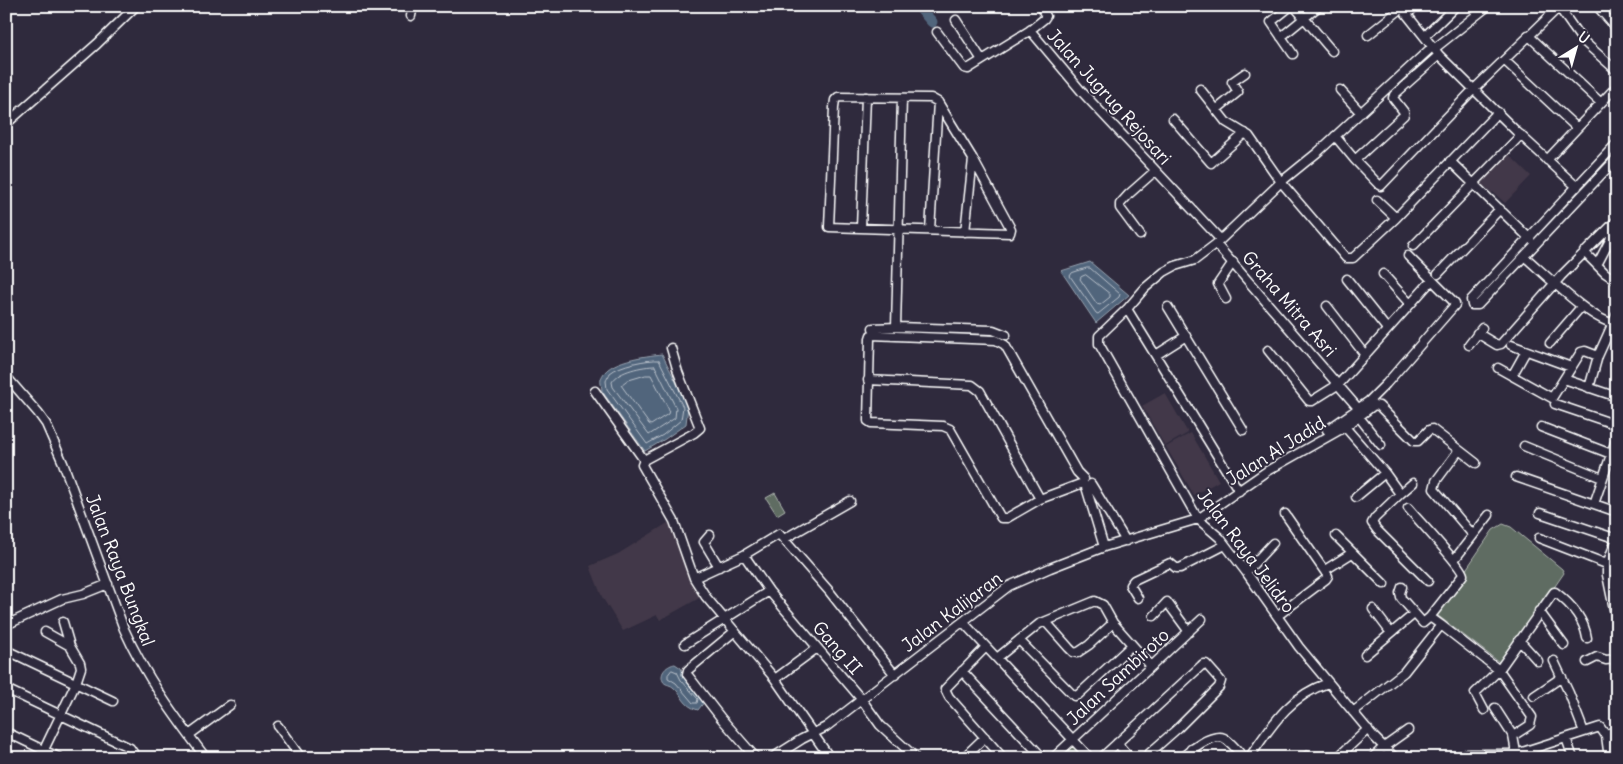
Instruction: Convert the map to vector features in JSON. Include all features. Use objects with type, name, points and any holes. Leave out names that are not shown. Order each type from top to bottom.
[{"type":"street","points":[[6,124],[97,44],[136,6]]},
{"type":"street","points":[[410,6],[411,16]]},
{"type":"street","points":[[1030,30],[1046,17],[1040,6]]},
{"type":"street","points":[[1294,54],[1271,21],[1292,6],[1332,51]]},
{"type":"street","points":[[1282,37],[1319,6]]},
{"type":"street","points":[[1368,35],[1403,10],[1416,6]]},
{"type":"street","points":[[1425,36],[1456,6]]},
{"type":"street","points":[[1240,491],[1127,309],[1145,288],[1164,272],[1175,266],[1195,260],[1218,241],[1281,182],[1360,113],[1488,6]]},
{"type":"street","points":[[1335,136],[1355,160],[1379,185],[1382,185],[1474,89],[1558,6],[1582,40],[1617,71]]},
{"type":"street","points":[[1597,6],[1617,29]]},
{"type":"street","points":[[1403,10],[1435,50],[1521,136],[1577,187]]},
{"type":"street","points":[[956,20],[982,60]]},
{"type":"street","name":"Jalan Jugrug Rejosari","points":[[937,32],[964,68],[968,70],[1030,30],[1082,92],[1218,241]]},
{"type":"street","points":[[1528,35],[1600,103]]},
{"type":"street","points":[[1355,160],[1404,114],[1393,96],[1435,50]]},
{"type":"street","points":[[1504,60],[1577,128]]},
{"type":"street","points":[[1216,110],[1239,92],[1233,81],[1245,72]]},
{"type":"street","points":[[1547,160],[1617,86]]},
{"type":"street","points":[[1200,89],[1228,124],[1249,136],[1281,182],[1346,258],[1353,258],[1396,218],[1498,112]]},
{"type":"street","points":[[1340,90],[1360,113]]},
{"type":"street","points":[[838,97],[902,98],[931,98],[938,102],[973,159],[1011,230],[1008,234],[829,227],[835,100],[838,97]]},
{"type":"street","points":[[861,228],[866,97]]},
{"type":"street","points":[[896,328],[902,98]]},
{"type":"street","points":[[930,230],[938,102]]},
{"type":"street","points":[[1173,119],[1212,163],[1245,133]]},
{"type":"street","points":[[1413,246],[1521,136]]},
{"type":"street","points":[[1616,162],[1478,305],[1472,304],[1471,300],[1617,143]]},
{"type":"street","points":[[965,232],[973,159]]},
{"type":"street","points":[[1450,161],[1530,238]]},
{"type":"street","points":[[1140,235],[1120,208],[1120,204],[1155,171]]},
{"type":"street","points":[[1377,200],[1396,218]]},
{"type":"street","points":[[1438,274],[1500,210]]},
{"type":"street","points":[[1468,345],[1479,331],[1496,344],[1501,344],[1555,283],[1616,221]]},
{"type":"street","points":[[1597,265],[1610,240],[1616,221]]},
{"type":"street","points":[[1310,231],[1317,224]]},
{"type":"street","points":[[1543,224],[1550,230]]},
{"type":"street","name":"Graha Mitra Asri","points":[[1218,241],[1233,262],[1358,408]]},
{"type":"street","points":[[1584,252],[1605,273],[1617,281]]},
{"type":"street","points":[[1327,430],[1369,401],[1455,305],[1455,302],[1408,256]]},
{"type":"street","points":[[1525,257],[1581,307],[1596,317],[1615,324]]},
{"type":"street","points":[[1226,299],[1218,284],[1233,262]]},
{"type":"street","points":[[1383,274],[1410,304]]},
{"type":"street","points":[[1347,279],[1387,330]]},
{"type":"street","name":"Graha Mitra Asri","points":[[1268,350],[1310,402],[1339,384],[1432,280]]},
{"type":"street","points":[[1168,306],[1242,430]]},
{"type":"street","name":"Graha Mitra Asri","points":[[1327,306],[1365,355]]},
{"type":"street","points":[[1550,342],[1581,307]]},
{"type":"street","name":"Jalan Raya Jelidro","points":[[1127,309],[1099,336],[1099,344],[1198,519],[1220,538],[1299,647],[1368,730],[1395,758]]},
{"type":"street","points":[[1589,388],[1598,356],[1615,324],[1617,314]]},
{"type":"street","points":[[874,328],[993,330],[1006,335]]},
{"type":"street","points":[[948,329],[948,338]]},
{"type":"street","points":[[1086,483],[1040,499],[1003,520],[950,429],[943,426],[871,423],[868,421],[870,338],[874,334],[996,340],[1005,345],[1077,472],[1086,483],[1126,541]]},
{"type":"street","points":[[1156,355],[1186,336]]},
{"type":"street","points":[[1511,345],[1571,367]]},
{"type":"street","points":[[671,348],[678,372],[700,428],[644,460],[642,465],[674,521],[694,578],[706,597],[775,679],[830,758]]},
{"type":"street","points":[[1512,376],[1526,351]]},
{"type":"street","points":[[1498,368],[1552,398],[1581,352],[1585,351],[1598,356]]},
{"type":"street","name":"Jalan Raya Bungkal","points":[[6,376],[46,424],[63,464],[124,630],[135,653],[153,684],[206,758]]},
{"type":"street","points":[[868,380],[972,385],[975,387],[980,391],[1040,499]]},
{"type":"street","points":[[1567,380],[1617,397]]},
{"type":"street","points":[[595,391],[644,460]]},
{"type":"street","name":"Jalan Al Jadid","points":[[1198,519],[1267,471],[1345,427],[1376,404],[1416,442],[1432,429],[1459,450]]},
{"type":"street","points":[[1555,404],[1617,425]]},
{"type":"street","points":[[1359,417],[1381,445]]},
{"type":"street","points":[[1345,427],[1385,473],[1400,494]]},
{"type":"street","points":[[1541,427],[1611,454]]},
{"type":"street","points":[[1594,504],[1617,437]]},
{"type":"street","points":[[1524,446],[1602,478]]},
{"type":"street","points":[[1473,535],[1434,489],[1436,481],[1459,450],[1476,463]]},
{"type":"street","points":[[1356,497],[1385,473]]},
{"type":"street","points":[[1516,476],[1617,512]]},
{"type":"street","points":[[1086,483],[1104,547]]},
{"type":"street","points":[[1413,483],[1372,523],[1428,582]]},
{"type":"street","points":[[784,540],[850,501]]},
{"type":"street","points":[[1402,587],[1401,598],[1423,624],[1463,575],[1463,572],[1454,560],[1408,508]]},
{"type":"street","points":[[1540,513],[1617,538],[1607,564],[1607,575],[1617,624]]},
{"type":"street","points":[[1277,616],[1328,576],[1285,514]]},
{"type":"street","points":[[1454,560],[1489,515]]},
{"type":"street","name":"Jalan Kalijaran","points":[[772,758],[826,727],[1001,591],[1014,583],[1104,547],[1198,519]]},
{"type":"street","points":[[694,578],[744,555],[779,534],[829,591],[895,674]]},
{"type":"street","points":[[710,535],[704,542],[719,567]]},
{"type":"street","points":[[1336,536],[1384,584]]},
{"type":"street","points":[[1539,538],[1617,568]]},
{"type":"street","points":[[1246,572],[1273,543]]},
{"type":"street","points":[[1138,598],[1130,585],[1134,580],[1170,563],[1177,569],[1180,568],[1225,545]]},
{"type":"street","points":[[1324,570],[1352,553]]},
{"type":"street","name":"Gang II","points":[[744,555],[769,591],[862,700],[880,725],[914,756]]},
{"type":"street","points":[[6,625],[62,599],[83,594],[108,584]]},
{"type":"street","points":[[685,644],[769,591]]},
{"type":"street","points":[[1484,710],[1475,693],[1500,670],[1539,611],[1554,592],[1577,613],[1584,626],[1587,638]]},
{"type":"street","points":[[997,658],[1034,627],[1095,601],[1099,602],[1106,609],[1113,623],[1151,666]]},
{"type":"street","points":[[1154,616],[1167,602],[1189,632]]},
{"type":"street","points":[[1373,609],[1390,633]]},
{"type":"street","points":[[1539,611],[1564,645]]},
{"type":"street","points":[[1364,655],[1414,614]]},
{"type":"street","points":[[1430,617],[1500,670],[1526,706],[1532,718],[1530,725],[1513,736]]},
{"type":"street","name":"Jalan Sambiroto","points":[[1053,758],[1202,619]]},
{"type":"street","points":[[40,758],[76,683],[80,668],[80,663],[70,646],[63,622]]},
{"type":"street","points":[[963,622],[1090,758]]},
{"type":"street","points":[[1046,622],[1069,648],[1077,653],[1113,623]]},
{"type":"street","points":[[1354,712],[1404,672],[1441,625]]},
{"type":"street","points":[[735,631],[688,670],[687,674],[721,718],[756,758]]},
{"type":"street","points":[[45,632],[70,646]]},
{"type":"street","points":[[1019,640],[1074,696],[1078,695],[1132,645]]},
{"type":"street","points":[[1520,640],[1538,662]]},
{"type":"street","points":[[986,647],[945,689],[949,697],[1004,758]]},
{"type":"street","points":[[775,679],[817,648]]},
{"type":"street","points":[[6,650],[113,701]]},
{"type":"street","points":[[1586,662],[1597,657],[1606,660],[1617,659]]},
{"type":"street","points":[[1554,661],[1584,732]]},
{"type":"street","points":[[1101,758],[1203,664],[1206,664],[1221,681],[1221,685],[1144,758]]},
{"type":"street","points":[[962,670],[1043,758]]},
{"type":"street","points":[[1534,696],[1562,677]]},
{"type":"street","points":[[1248,758],[1270,727],[1290,704],[1312,689],[1328,682]]},
{"type":"street","points":[[6,689],[130,748],[134,754],[133,758]]},
{"type":"street","points":[[189,735],[230,705]]},
{"type":"street","points":[[1495,708],[1513,736],[1517,756]]},
{"type":"street","points":[[278,726],[301,758]]},
{"type":"street","points":[[1454,758],[1466,754],[1517,756],[1600,726],[1605,734],[1609,758]]},
{"type":"street","points":[[1337,758],[1368,730]]},
{"type":"street","points":[[1372,758],[1408,730]]},
{"type":"street","points":[[1605,734],[1617,731]]},
{"type":"street","points":[[6,732],[60,758]]},
{"type":"street","points":[[963,758],[985,737]]},
{"type":"street","points":[[1181,758],[1191,749],[1211,739],[1222,738],[1244,758]]},
{"type":"street","points":[[1566,738],[1573,758]]},
{"type":"street","points":[[1117,743],[1130,758]]},
{"type":"street","points":[[1191,749],[1198,758]]},
{"type":"shaded area","points":[[1506,152],[1531,176],[1505,203],[1478,181]]},
{"type":"shaded area","points":[[1165,393],[1188,433],[1165,446],[1142,406]]},
{"type":"shaded area","points":[[1191,433],[1219,481],[1194,495],[1166,447]]},
{"type":"shaded area","points":[[671,521],[703,596],[660,620],[657,615],[623,631],[602,597],[590,566],[618,554]]},
{"type":"green space","points":[[775,493],[785,510],[777,515],[766,498]]},
{"type":"green space","points":[[1503,524],[1511,527],[1562,569],[1564,573],[1507,656],[1499,662],[1437,615],[1437,612],[1493,530]]},
{"type":"green space","points":[[1072,739],[1090,758],[1053,758]]},
{"type":"water","points":[[1090,262],[1129,295],[1096,323],[1061,271]]},
{"type":"water","points":[[662,354],[688,406],[686,424],[645,451],[602,391],[601,380],[604,373],[610,367],[618,363]]},
{"type":"water","points":[[675,664],[681,668],[684,677],[705,701],[698,710],[689,706],[672,686],[663,681],[663,672]]},
{"type":"waterway","points":[[918,6],[932,22]]}]
